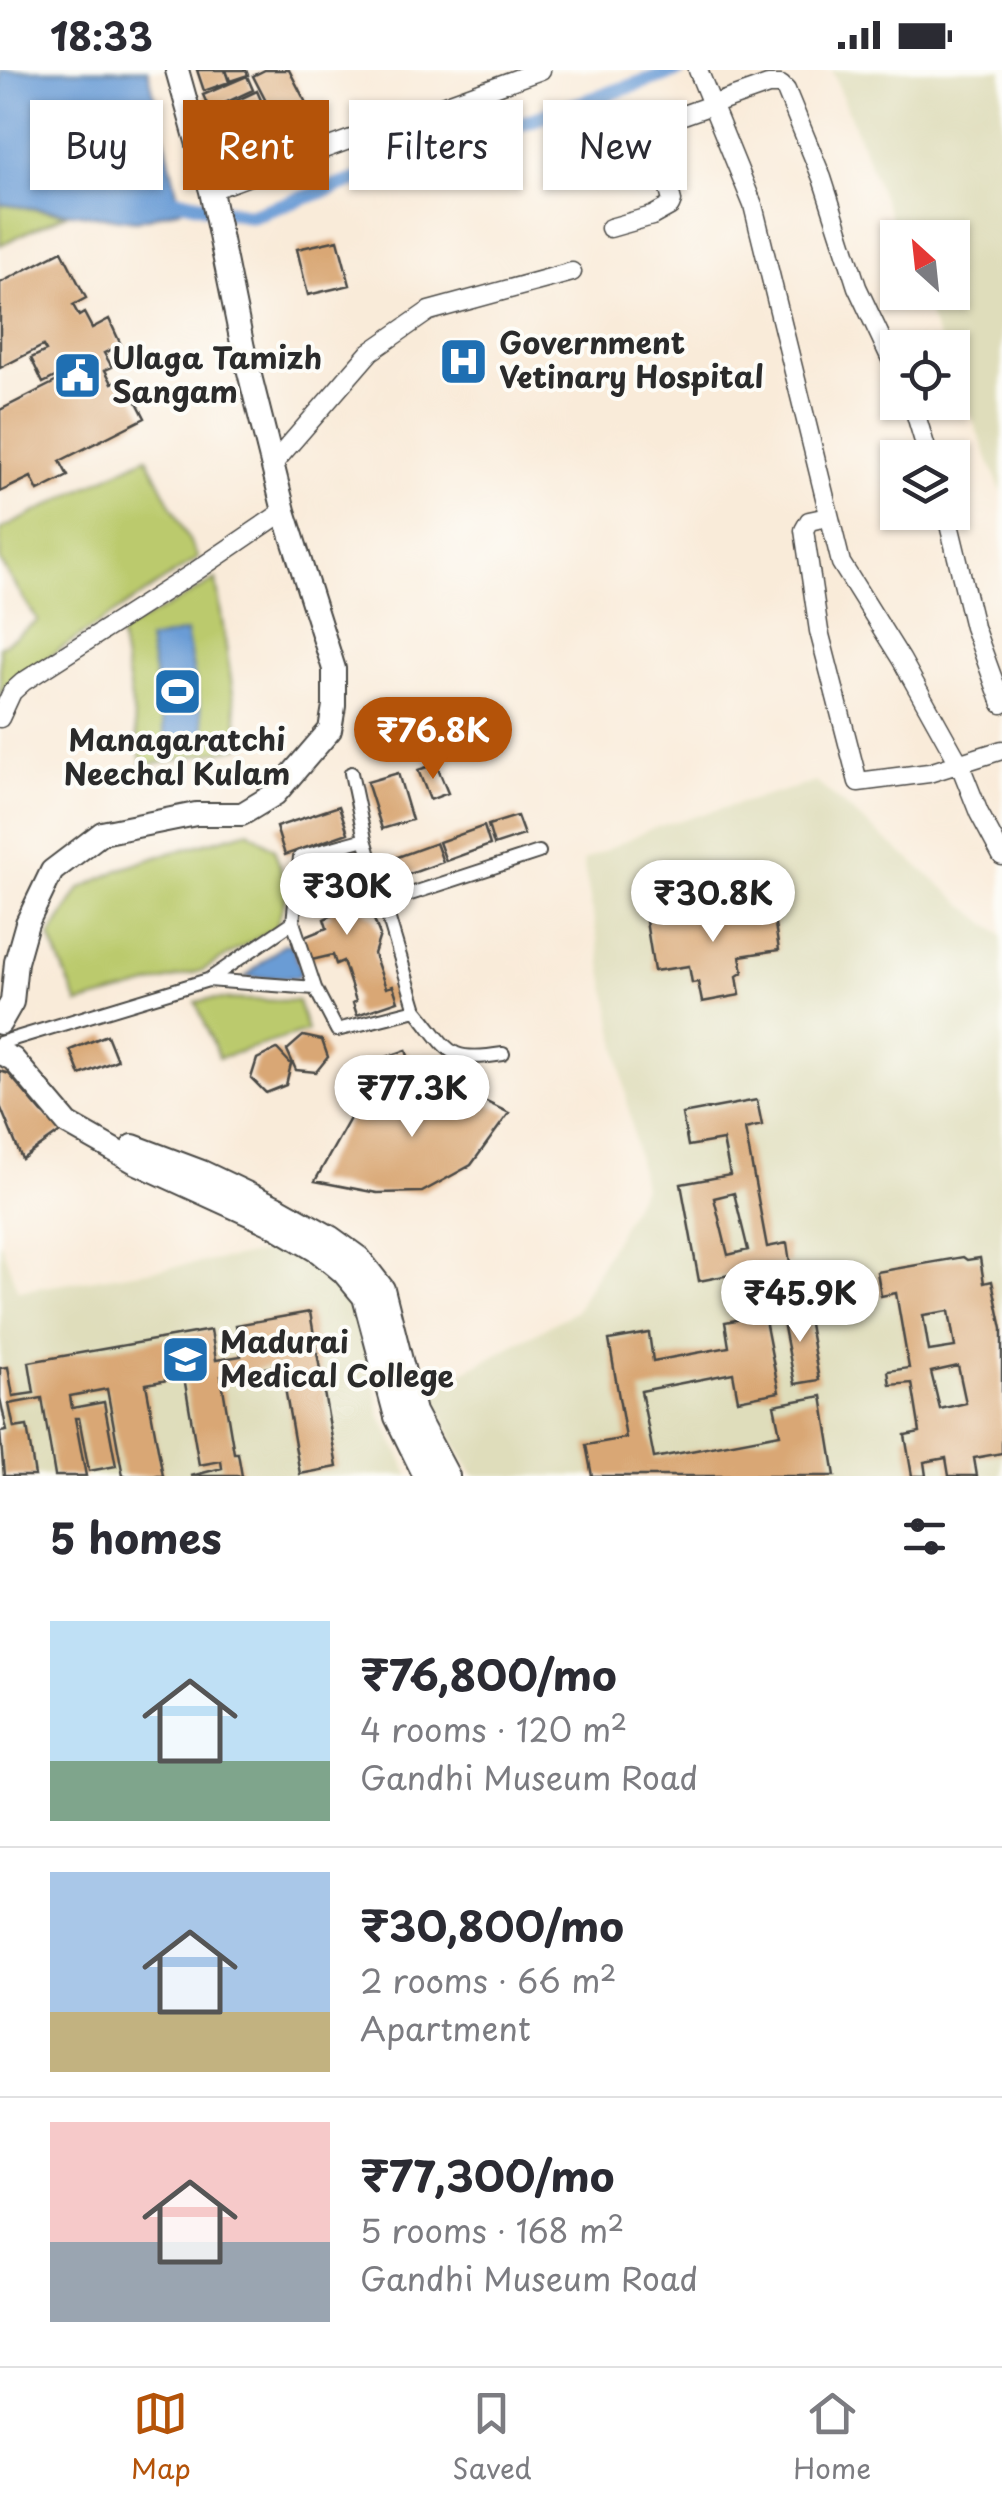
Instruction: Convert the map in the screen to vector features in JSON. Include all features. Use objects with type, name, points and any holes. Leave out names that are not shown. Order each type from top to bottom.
[{"type":"street","points":[[0,1023],[12,1002],[16,962],[27,923],[52,871],[102,833],[196,814],[242,814],[275,794],[330,730],[334,669],[284,510],[243,348],[213,198],[177,70]]},
{"type":"street","points":[[213,198],[541,70]]},
{"type":"street","points":[[699,72],[736,158],[769,259],[841,563],[960,764],[979,813],[1002,856]]},
{"type":"street","points":[[687,114],[775,84],[786,90],[822,178],[857,287],[880,336]]},
{"type":"street","points":[[610,228],[652,216],[670,206],[669,190]]},
{"type":"street","points":[[272,464],[370,352],[429,311],[572,272]]},
{"type":"street","points":[[0,718],[12,692],[23,682],[284,510]]},
{"type":"street","points":[[828,517],[809,521],[804,530],[819,631],[858,782],[929,772],[1002,750]]},
{"type":"street","points":[[950,530],[974,627],[1002,704]]},
{"type":"street","points":[[351,773],[364,840],[416,1010],[452,1054],[470,1059],[503,1054]]},
{"type":"street","points":[[364,840],[300,857],[293,922],[315,988],[337,1030],[416,1010]]},
{"type":"street","points":[[384,903],[539,852]]},
{"type":"street","points":[[0,1043],[208,980],[293,922]]},
{"type":"street","points":[[208,980],[315,988]]},
{"type":"street","points":[[0,1053],[13,1059],[68,1124],[136,1162],[273,1225],[320,1252],[343,1272],[364,1297],[396,1417],[425,1476]]},
{"type":"street","points":[[51,1102],[137,1148],[202,1172],[280,1210],[330,1236],[360,1258],[383,1289],[414,1412],[448,1476]]},
{"type":"shaded area","points":[[832,70],[1002,70],[1002,493],[970,414],[970,330],[935,330],[927,310],[970,310],[970,220],[891,220]]},
{"type":"shaded area","points":[[816,782],[1002,936],[1002,1476],[474,1476],[453,1442],[432,1389],[576,1311],[643,1187],[583,861],[652,828]]},
{"type":"shaded area","name":"Madurai Medical College","points":[[0,1241],[18,1291],[300,1247],[302,1259],[361,1305],[380,1414],[410,1476],[0,1476]]},
{"type":"green space","points":[[0,204],[66,214],[0,245]]},
{"type":"green space","points":[[147,457],[198,558],[6,685],[0,698],[0,647],[38,621],[0,561],[0,530]]},
{"type":"green space","points":[[216,580],[241,747],[142,766],[120,633]]},
{"type":"green space","points":[[249,831],[274,849],[288,890],[276,927],[201,971],[78,1004],[50,937],[80,889],[121,869]]},
{"type":"green space","points":[[298,1001],[307,1031],[219,1058],[196,1002]]},
{"type":"water","points":[[0,70],[148,70],[155,100],[30,100],[30,190],[163,190],[163,133],[181,209],[136,221],[0,204]]},
{"type":"water","name":"Managaratchi Neechal Kulam","points":[[186,632],[207,743],[168,751],[148,640]]},
{"type":"water","points":[[284,944],[292,945],[302,971],[297,978],[245,977]]},
{"type":"building","points":[[197,70],[225,70],[229,82],[204,91]]},
{"type":"building","points":[[226,70],[246,70],[248,75],[230,81]]},
{"type":"building","points":[[265,70],[289,70],[304,100],[265,100],[253,76]]},
{"type":"building","points":[[247,76],[253,90],[232,100],[205,100],[203,95]]},
{"type":"building","points":[[257,91],[261,100],[238,100]]},
{"type":"building","points":[[338,240],[350,285],[308,295],[297,249]]},
{"type":"building","points":[[62,251],[86,298],[73,305],[79,316],[84,313],[92,328],[109,319],[121,345],[104,353],[112,367],[105,370],[112,383],[124,377],[145,418],[60,461],[68,476],[38,491],[31,477],[0,492],[0,410],[61,379],[59,375],[43,383],[31,358],[46,351],[43,346],[0,368],[0,283]]},
{"type":"building","points":[[436,764],[448,793],[430,800],[418,770]]},
{"type":"building","points":[[398,773],[412,820],[382,829],[367,782]]},
{"type":"building","points":[[339,806],[348,833],[285,855],[276,827]]},
{"type":"building","points":[[517,816],[524,835],[494,845],[488,825]]},
{"type":"building","points":[[484,826],[490,845],[446,861],[439,842]]},
{"type":"building","points":[[436,843],[443,862],[399,878],[392,859]]},
{"type":"building","points":[[341,854],[359,906],[373,917],[380,935],[374,954],[386,988],[393,986],[398,1001],[357,1015],[343,961],[336,964],[333,955],[299,963],[292,942],[327,928],[324,919],[331,916],[310,865]]},
{"type":"building","points":[[771,900],[779,950],[740,956],[740,995],[702,1002],[698,982],[692,983],[689,966],[654,971],[646,921]]},
{"type":"building","points":[[107,1035],[117,1060],[80,1075],[70,1050]]},
{"type":"building","points":[[303,1036],[322,1040],[328,1057],[316,1072],[296,1070],[287,1050]]},
{"type":"building","points":[[277,1049],[291,1064],[286,1085],[266,1093],[251,1078],[257,1059]]},
{"type":"building","points":[[406,1050],[414,1074],[380,1086],[372,1062]]},
{"type":"building","points":[[0,1071],[9,1074],[42,1113],[66,1128],[22,1159],[0,1106]]},
{"type":"building","points":[[427,1073],[509,1113],[471,1165],[422,1192],[377,1193],[315,1181],[362,1097],[395,1100],[414,1091]]},
{"type":"building","points":[[757,1100],[762,1125],[745,1129],[767,1247],[787,1243],[790,1263],[699,1281],[681,1184],[730,1175],[723,1140],[688,1146],[682,1114]],"holes":[[[734,1193],[748,1250],[728,1255],[714,1198]]]},
{"type":"building","points":[[963,1257],[980,1258],[984,1283],[992,1281],[1002,1329],[1002,1453],[974,1458],[977,1476],[949,1476],[946,1458],[924,1462],[926,1476],[912,1476],[905,1435],[920,1432],[912,1383],[890,1385],[888,1371],[909,1368],[896,1293],[881,1296],[877,1272]],"holes":[[[949,1311],[955,1347],[929,1351],[923,1315]],[[958,1366],[966,1403],[940,1409],[931,1372]]]},
{"type":"building","points":[[806,1307],[819,1380],[795,1384],[781,1312]]},
{"type":"building","points":[[310,1312],[337,1467],[300,1474],[281,1365],[221,1376],[234,1453],[238,1453],[242,1476],[191,1476],[222,1468],[221,1461],[199,1465],[184,1377],[146,1384],[163,1476],[123,1476],[107,1389],[70,1396],[72,1408],[104,1402],[116,1466],[89,1471],[79,1418],[75,1418],[86,1476],[55,1476],[42,1398],[9,1404],[14,1428],[27,1426],[35,1476],[4,1476],[0,1432],[7,1431],[0,1398],[0,1368],[8,1367],[13,1396],[34,1393],[29,1362],[211,1330],[216,1360],[241,1356],[236,1325]]},
{"type":"building","points":[[764,1315],[779,1392],[738,1400],[733,1373],[641,1391],[654,1458],[780,1434],[774,1405],[822,1396],[835,1476],[592,1476],[586,1445],[626,1438],[609,1340],[649,1333],[653,1361],[729,1347],[725,1322]]},
{"type":"waterway","points":[[158,199],[250,216],[678,70]]},
{"type":"place","name":"Government Vetinary Hospital","points":[[464,361]]},
{"type":"place","name":"Ulaga Tamizh Sangam","points":[[77,376]]},
{"type":"place","name":"Managaratchi Neechal Kulam","points":[[177,692]]},
{"type":"place","name":"Madurai Medical College","points":[[185,1360]]}]
